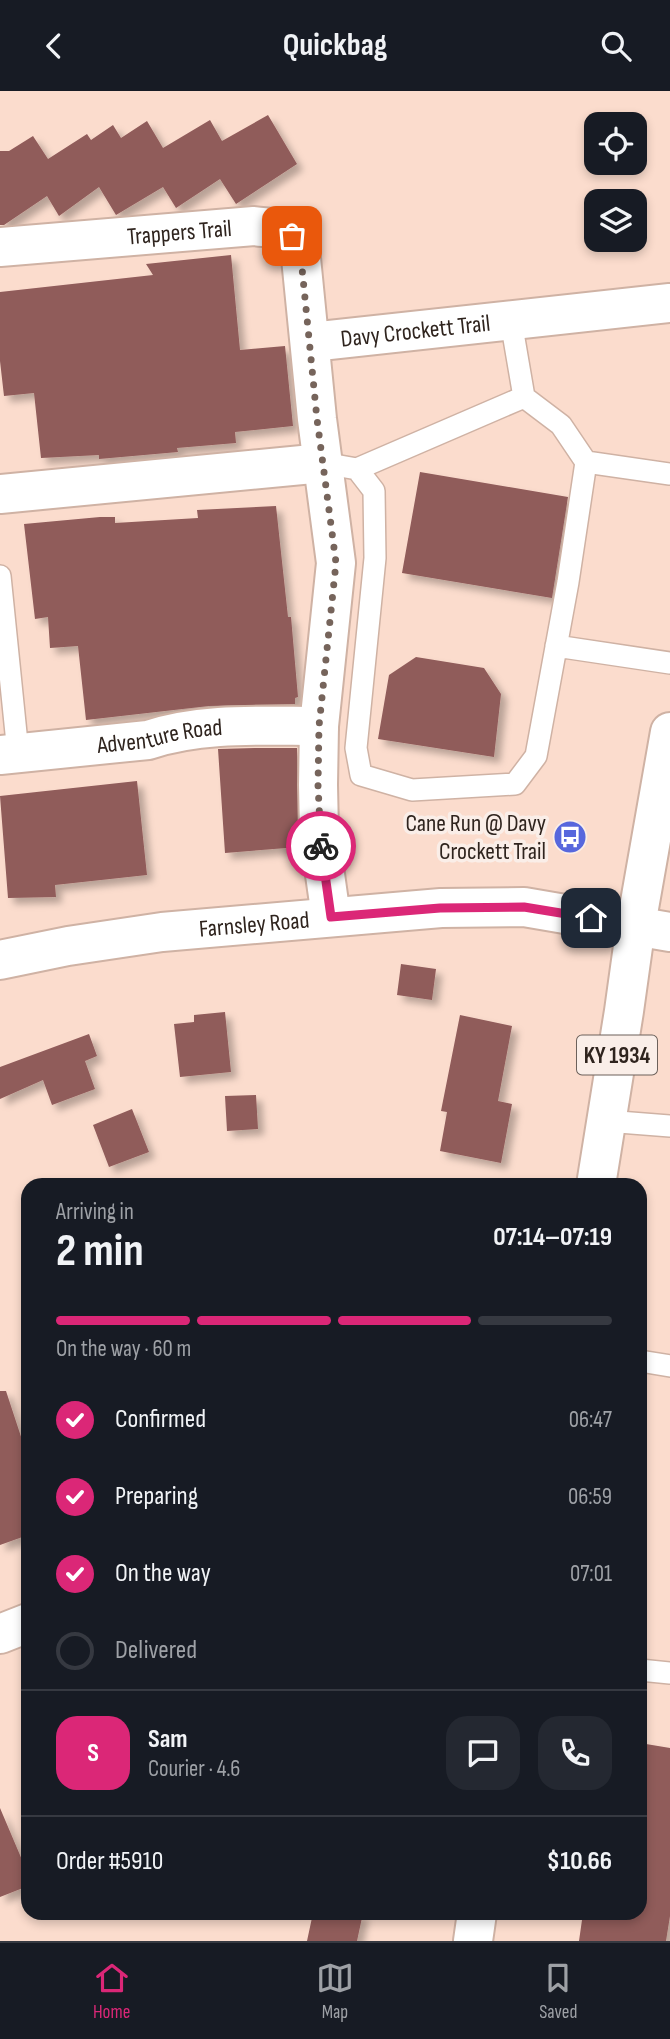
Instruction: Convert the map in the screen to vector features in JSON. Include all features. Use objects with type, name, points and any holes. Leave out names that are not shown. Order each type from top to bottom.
[{"type":"main road","name":"Trappers Trail","points":[[0,247],[254,226],[283,229],[292,236],[301,258],[311,342]]},
{"type":"main road","name":"Davy Crockett Trail","points":[[340,466],[317,419],[311,342],[670,303]]},
{"type":"main road","points":[[0,495],[340,466],[336,563],[319,726],[319,832],[331,917]]},
{"type":"main road","name":"Adventure Road","points":[[9,754],[148,740],[168,733],[245,726],[319,726]]},
{"type":"main road","name":"KY 1934","points":[[597,1178],[606,1121],[653,928],[670,732]]},
{"type":"main road","name":"Farnsley Road","points":[[0,960],[68,946],[162,932],[440,908],[524,907],[653,928]]},
{"type":"main road","points":[[0,1634],[21,1626]]},
{"type":"main road","points":[[472,1941],[476,1920]]},
{"type":"lane","points":[[340,466],[374,491],[375,558],[356,748],[361,775],[412,790],[515,784],[536,755],[586,462],[561,425],[524,397],[511,321]]},
{"type":"lane","points":[[340,466],[524,397]]},
{"type":"lane","points":[[586,462],[670,474]]},
{"type":"lane","points":[[0,576],[9,754]]},
{"type":"lane","points":[[556,646],[670,663]]},
{"type":"lane","points":[[606,1121],[670,1126]]},
{"type":"lane","points":[[647,1362],[670,1366]]},
{"type":"lane","points":[[647,1671],[670,1673]]},
{"type":"building","points":[[268,115],[297,164],[236,204],[220,179],[176,208],[163,187],[116,215],[99,187],[59,216],[47,196],[4,225],[0,225],[0,151],[9,151],[33,136],[48,159],[87,134],[91,140],[113,125],[121,138],[147,121],[163,148],[210,120],[222,141]]},
{"type":"building","points":[[231,255],[240,350],[285,346],[293,426],[235,432],[236,443],[177,448],[178,452],[99,459],[99,455],[41,458],[34,393],[4,396],[0,361],[0,292],[153,275],[146,264]]},
{"type":"building","points":[[420,472],[568,497],[552,598],[402,573]]},
{"type":"building","points":[[276,506],[288,617],[291,617],[298,697],[295,698],[295,704],[209,706],[86,720],[78,646],[50,648],[48,617],[35,619],[24,524],[100,517],[115,517],[115,523],[198,518],[197,510]]},
{"type":"building","points":[[416,657],[484,668],[501,694],[494,757],[378,739],[389,675]]},
{"type":"building","points":[[297,748],[299,847],[225,853],[218,749]]},
{"type":"building","points":[[137,781],[147,875],[55,885],[56,897],[8,898],[0,796]]},
{"type":"building","points":[[401,964],[436,969],[432,1000],[397,995]]},
{"type":"building","points":[[225,1012],[231,1072],[180,1077],[174,1024],[194,1022],[194,1015]]},
{"type":"building","points":[[460,1015],[512,1026],[498,1101],[512,1104],[501,1163],[440,1151],[447,1112],[441,1111]]},
{"type":"building","points":[[89,1034],[97,1056],[85,1061],[95,1089],[52,1105],[43,1080],[0,1099],[0,1067]]},
{"type":"building","points":[[256,1095],[258,1129],[227,1131],[225,1096]]},
{"type":"building","points":[[132,1109],[149,1152],[109,1167],[93,1125]]},
{"type":"building","points":[[0,1391],[6,1391],[21,1437],[21,1538],[0,1545]]},
{"type":"building","points":[[647,1744],[670,1748],[670,1916],[666,1941],[579,1941],[582,1920],[647,1920]]},
{"type":"building","points":[[0,1808],[21,1858],[21,1889],[0,1897]]},
{"type":"building","points":[[312,1920],[362,1920],[357,1941],[307,1941]]},
{"type":"way so far","points":[[292,236],[301,258],[317,419],[336,563],[319,726],[321,846]]},
{"type":"place","name":"Cane Run @ Davy Crockett Trail","points":[[570,837]]},
{"type":"route","points":[[321,846],[331,917],[440,908],[524,907],[591,918]]}]
